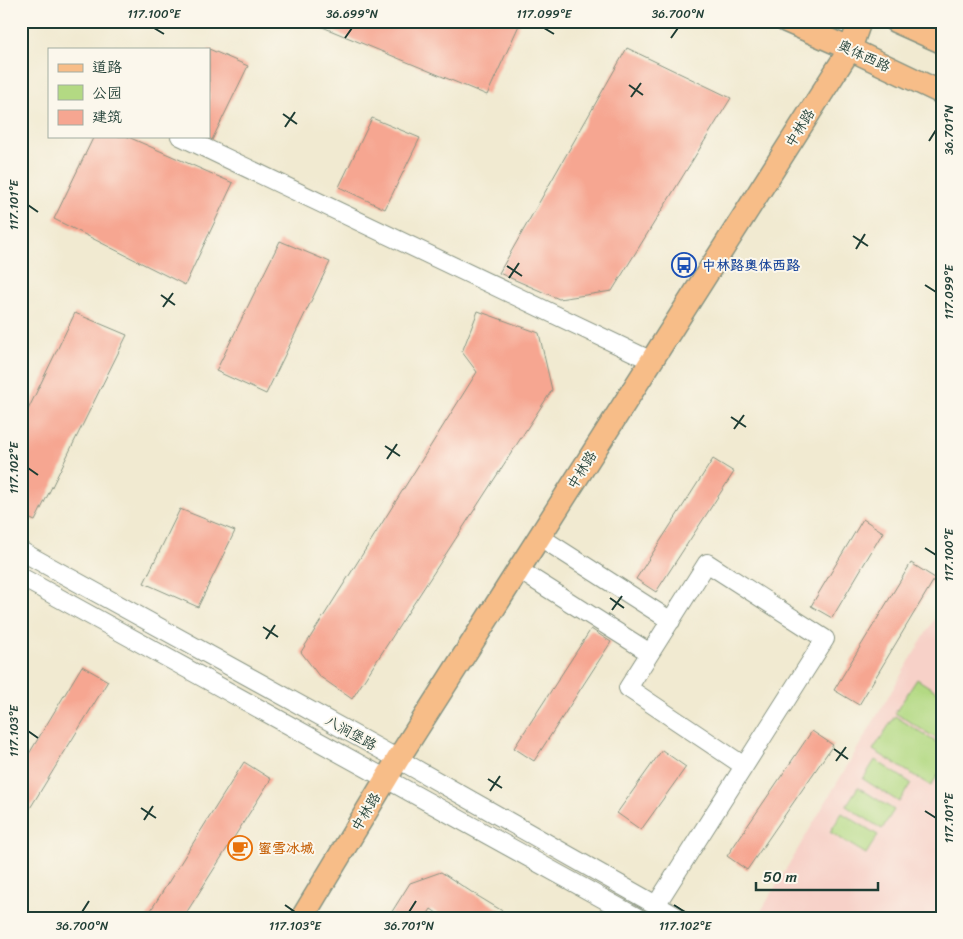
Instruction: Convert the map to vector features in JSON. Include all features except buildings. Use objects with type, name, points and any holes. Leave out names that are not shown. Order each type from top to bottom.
[{"type":"main road","name":"奥体西路","points":[[786,21],[942,93]]},
{"type":"main road","name":"中林路","points":[[302,918],[398,759],[850,49],[860,21]]},
{"type":"main road","points":[[895,21],[942,42]]},
{"type":"street","points":[[184,138],[652,361]]},
{"type":"street","points":[[540,537],[671,621]]},
{"type":"street","name":"八涧堡路","points":[[21,551],[398,759],[678,918]]},
{"type":"street","points":[[656,905],[825,639],[707,563],[628,688],[744,766]]},
{"type":"street","points":[[519,570],[650,653]]},
{"type":"street","name":"八涧堡路","points":[[21,577],[638,918]]},
{"type":"shaded area","points":[[942,606],[942,918],[757,918]]},
{"type":"green space","points":[[917,679],[942,695],[942,742],[895,713]]},
{"type":"green space","points":[[895,716],[942,746],[942,769],[931,786],[873,750]]},
{"type":"green space","points":[[875,760],[911,783],[899,802],[863,779]]},
{"type":"green space","points":[[858,787],[894,810],[882,829],[846,806]]},
{"type":"green space","points":[[842,813],[878,835],[866,854],[830,832]]},
{"type":"place","name":"中林路奥体西路","points":[[684,265]]},
{"type":"place","name":"蜜雪冰城","points":[[240,848]]}]
